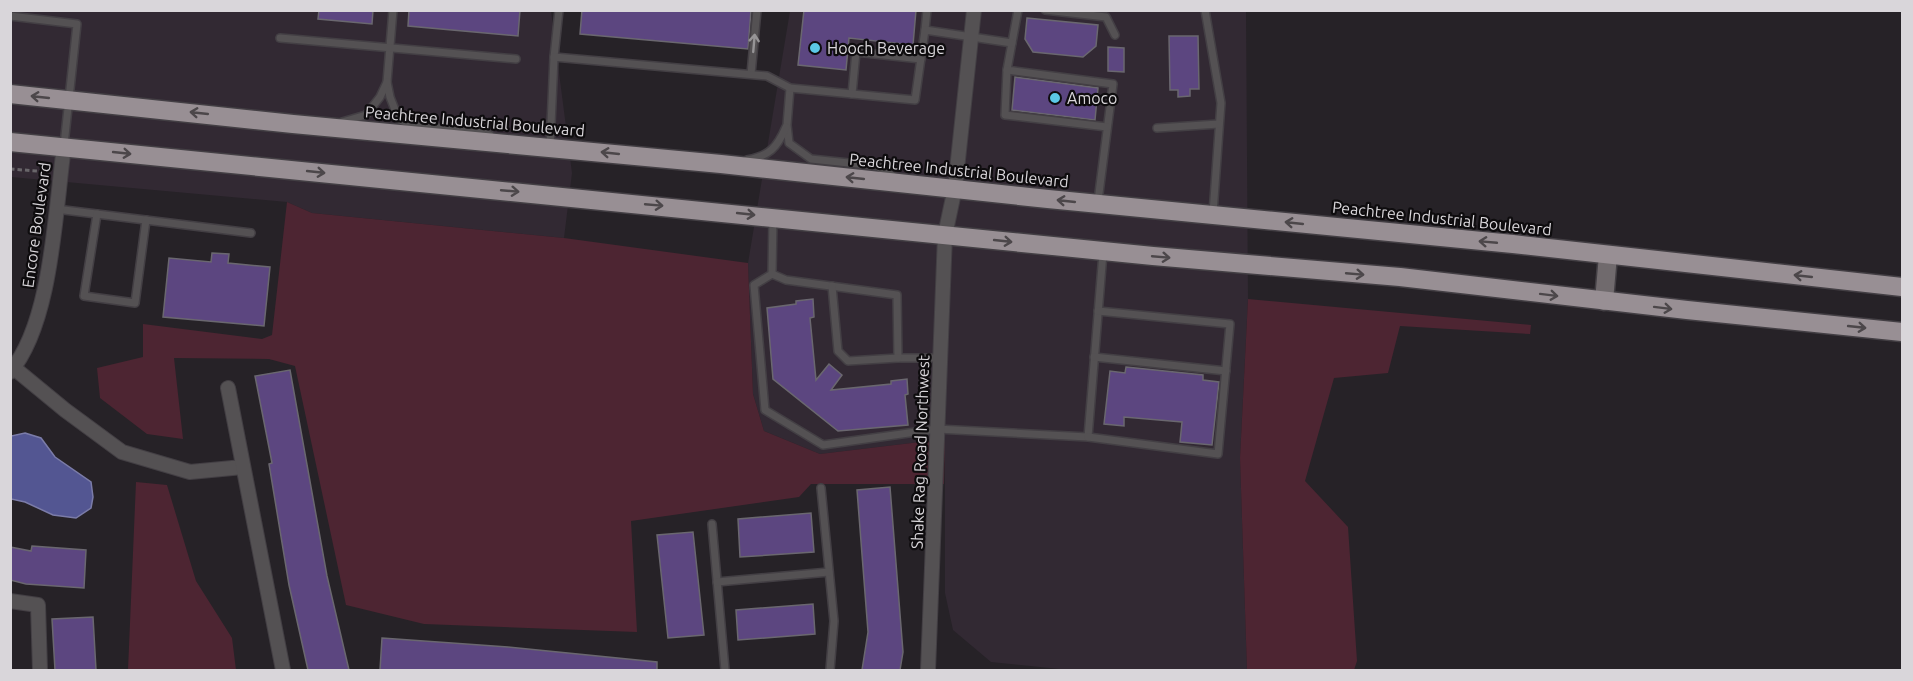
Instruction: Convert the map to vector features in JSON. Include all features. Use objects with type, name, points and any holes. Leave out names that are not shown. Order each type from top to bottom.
[{"type":"highway","name":"Peachtree Industrial Boulevard","points":[[10,94],[721,164],[1902,287]]},
{"type":"highway","points":[[10,142],[1103,251],[1400,278],[1902,332]]},
{"type":"main road","points":[[1605,301],[1608,255]]},
{"type":"street","name":"Shake Rag Road Northwest","points":[[928,670],[945,235],[955,188],[974,10]]},
{"type":"street","name":"Encore Boulevard","points":[[12,370],[33,333],[48,273],[64,147]]},
{"type":"street","points":[[12,370],[122,452],[190,472],[243,467]]},
{"type":"street","points":[[228,388],[283,670]]},
{"type":"street","points":[[10,601],[38,606],[40,670]]},
{"type":"lane","points":[[393,10],[387,82],[399,120],[418,126],[478,131],[515,144]]},
{"type":"lane","points":[[550,147],[554,57],[559,10]]},
{"type":"lane","points":[[751,75],[757,10]]},
{"type":"lane","points":[[554,57],[767,76],[790,88],[915,100],[927,10]]},
{"type":"lane","points":[[1018,10],[1007,70],[1005,115],[1107,127]]},
{"type":"lane","points":[[1045,10],[1106,17],[1114,35]]},
{"type":"lane","points":[[1205,10],[1221,103],[1213,215]]},
{"type":"lane","points":[[10,16],[77,24],[64,147]]},
{"type":"lane","points":[[926,30],[1012,43]]},
{"type":"lane","points":[[280,38],[516,59]]},
{"type":"lane","points":[[852,94],[856,52],[921,59]]},
{"type":"lane","points":[[1007,70],[1113,84],[1097,204]]},
{"type":"lane","points":[[317,126],[344,122],[366,115],[380,97],[387,82]]},
{"type":"lane","points":[[790,88],[787,125],[789,143],[811,159],[877,166],[905,183]]},
{"type":"lane","points":[[1157,128],[1219,124]]},
{"type":"lane","points":[[721,164],[762,158],[779,142],[787,125]]},
{"type":"lane","points":[[56,209],[251,233]]},
{"type":"lane","points":[[97,214],[84,296],[135,303],[146,220]]},
{"type":"lane","points":[[772,273],[773,217]]},
{"type":"lane","points":[[1088,437],[1103,251]]},
{"type":"lane","points":[[772,273],[786,280],[897,295],[898,358]]},
{"type":"lane","points":[[772,273],[754,285],[765,410],[823,445],[937,429],[1088,437],[1218,454],[1230,324],[1098,311]]},
{"type":"lane","points":[[832,286],[838,351],[848,361],[940,358]]},
{"type":"lane","points":[[1094,357],[1226,371]]},
{"type":"lane","points":[[821,488],[834,621],[830,670]]},
{"type":"lane","points":[[712,524],[725,670]]},
{"type":"lane","points":[[717,582],[829,572]]},
{"type":"path","points":[[10,169],[37,171]]},
{"type":"shaded area","points":[[11,11],[551,11],[572,173],[564,238],[312,213],[287,202],[11,177]]},
{"type":"shaded area","points":[[790,11],[1246,11],[1248,299],[1240,458],[1247,670],[1069,670],[991,662],[953,630],[945,593],[945,439],[820,454],[764,431],[753,394],[748,263]]},
{"type":"shaded area","points":[[287,202],[312,213],[564,238],[748,263],[753,394],[764,431],[820,454],[945,439],[944,484],[811,484],[799,497],[631,521],[637,632],[424,624],[346,605],[295,366],[269,359],[174,358],[183,439],[147,434],[100,398],[97,368],[143,357],[143,324],[262,339],[272,335]]},
{"type":"shaded area","points":[[1248,299],[1531,325],[1530,334],[1400,326],[1388,373],[1334,378],[1305,481],[1348,527],[1357,661],[1354,670],[1247,670],[1240,458]]},
{"type":"shaded area","points":[[136,482],[167,485],[196,581],[232,638],[236,670],[128,670]]},
{"type":"water","points":[[25,433],[41,438],[55,457],[91,482],[93,497],[91,508],[76,518],[53,515],[25,502],[11,499],[11,436]]},
{"type":"building","points":[[319,10],[373,10],[372,24],[318,19]]},
{"type":"building","points":[[409,10],[520,10],[518,36],[408,26]]},
{"type":"building","points":[[582,10],[751,10],[748,49],[580,34]]},
{"type":"building","points":[[804,10],[916,10],[913,45],[849,38],[846,70],[798,65]]},
{"type":"building","points":[[1027,18],[1098,25],[1096,46],[1083,57],[1033,52],[1025,39]]},
{"type":"building","points":[[1169,36],[1198,36],[1199,89],[1190,89],[1190,96],[1178,97],[1178,90],[1170,90]]},
{"type":"building","points":[[1108,47],[1124,48],[1124,72],[1108,71]]},
{"type":"building","name":"Amoco","points":[[1015,77],[1098,88],[1095,120],[1012,110]]},
{"type":"building","points":[[212,253],[229,254],[228,263],[270,267],[264,326],[163,317],[169,258],[211,262]]},
{"type":"building","points":[[813,299],[814,317],[810,318],[816,380],[829,364],[842,375],[831,390],[891,384],[891,381],[907,379],[908,394],[905,395],[908,425],[838,431],[773,379],[767,308]]},
{"type":"building","points":[[1126,367],[1203,375],[1203,380],[1219,382],[1212,445],[1180,442],[1182,422],[1124,417],[1124,426],[1104,424],[1110,371],[1125,373]]},
{"type":"building","points":[[290,370],[327,576],[349,670],[308,670],[289,585],[269,464],[272,463],[255,376]]},
{"type":"building","points":[[890,487],[903,652],[900,670],[862,670],[868,632],[857,490]]},
{"type":"building","points":[[811,513],[814,552],[740,557],[738,519]]},
{"type":"building","points":[[693,532],[704,635],[668,638],[657,535]]},
{"type":"building","points":[[32,546],[86,550],[84,588],[26,584],[10,580],[10,547],[31,551]]},
{"type":"building","points":[[813,604],[815,634],[738,640],[736,610]]},
{"type":"building","points":[[93,617],[96,670],[55,670],[52,619]]},
{"type":"building","points":[[382,638],[508,647],[657,662],[657,670],[380,670]]},
{"type":"place","name":"Hooch Beverage","points":[[815,48]]},
{"type":"place","name":"Amoco","points":[[1055,98]]}]
